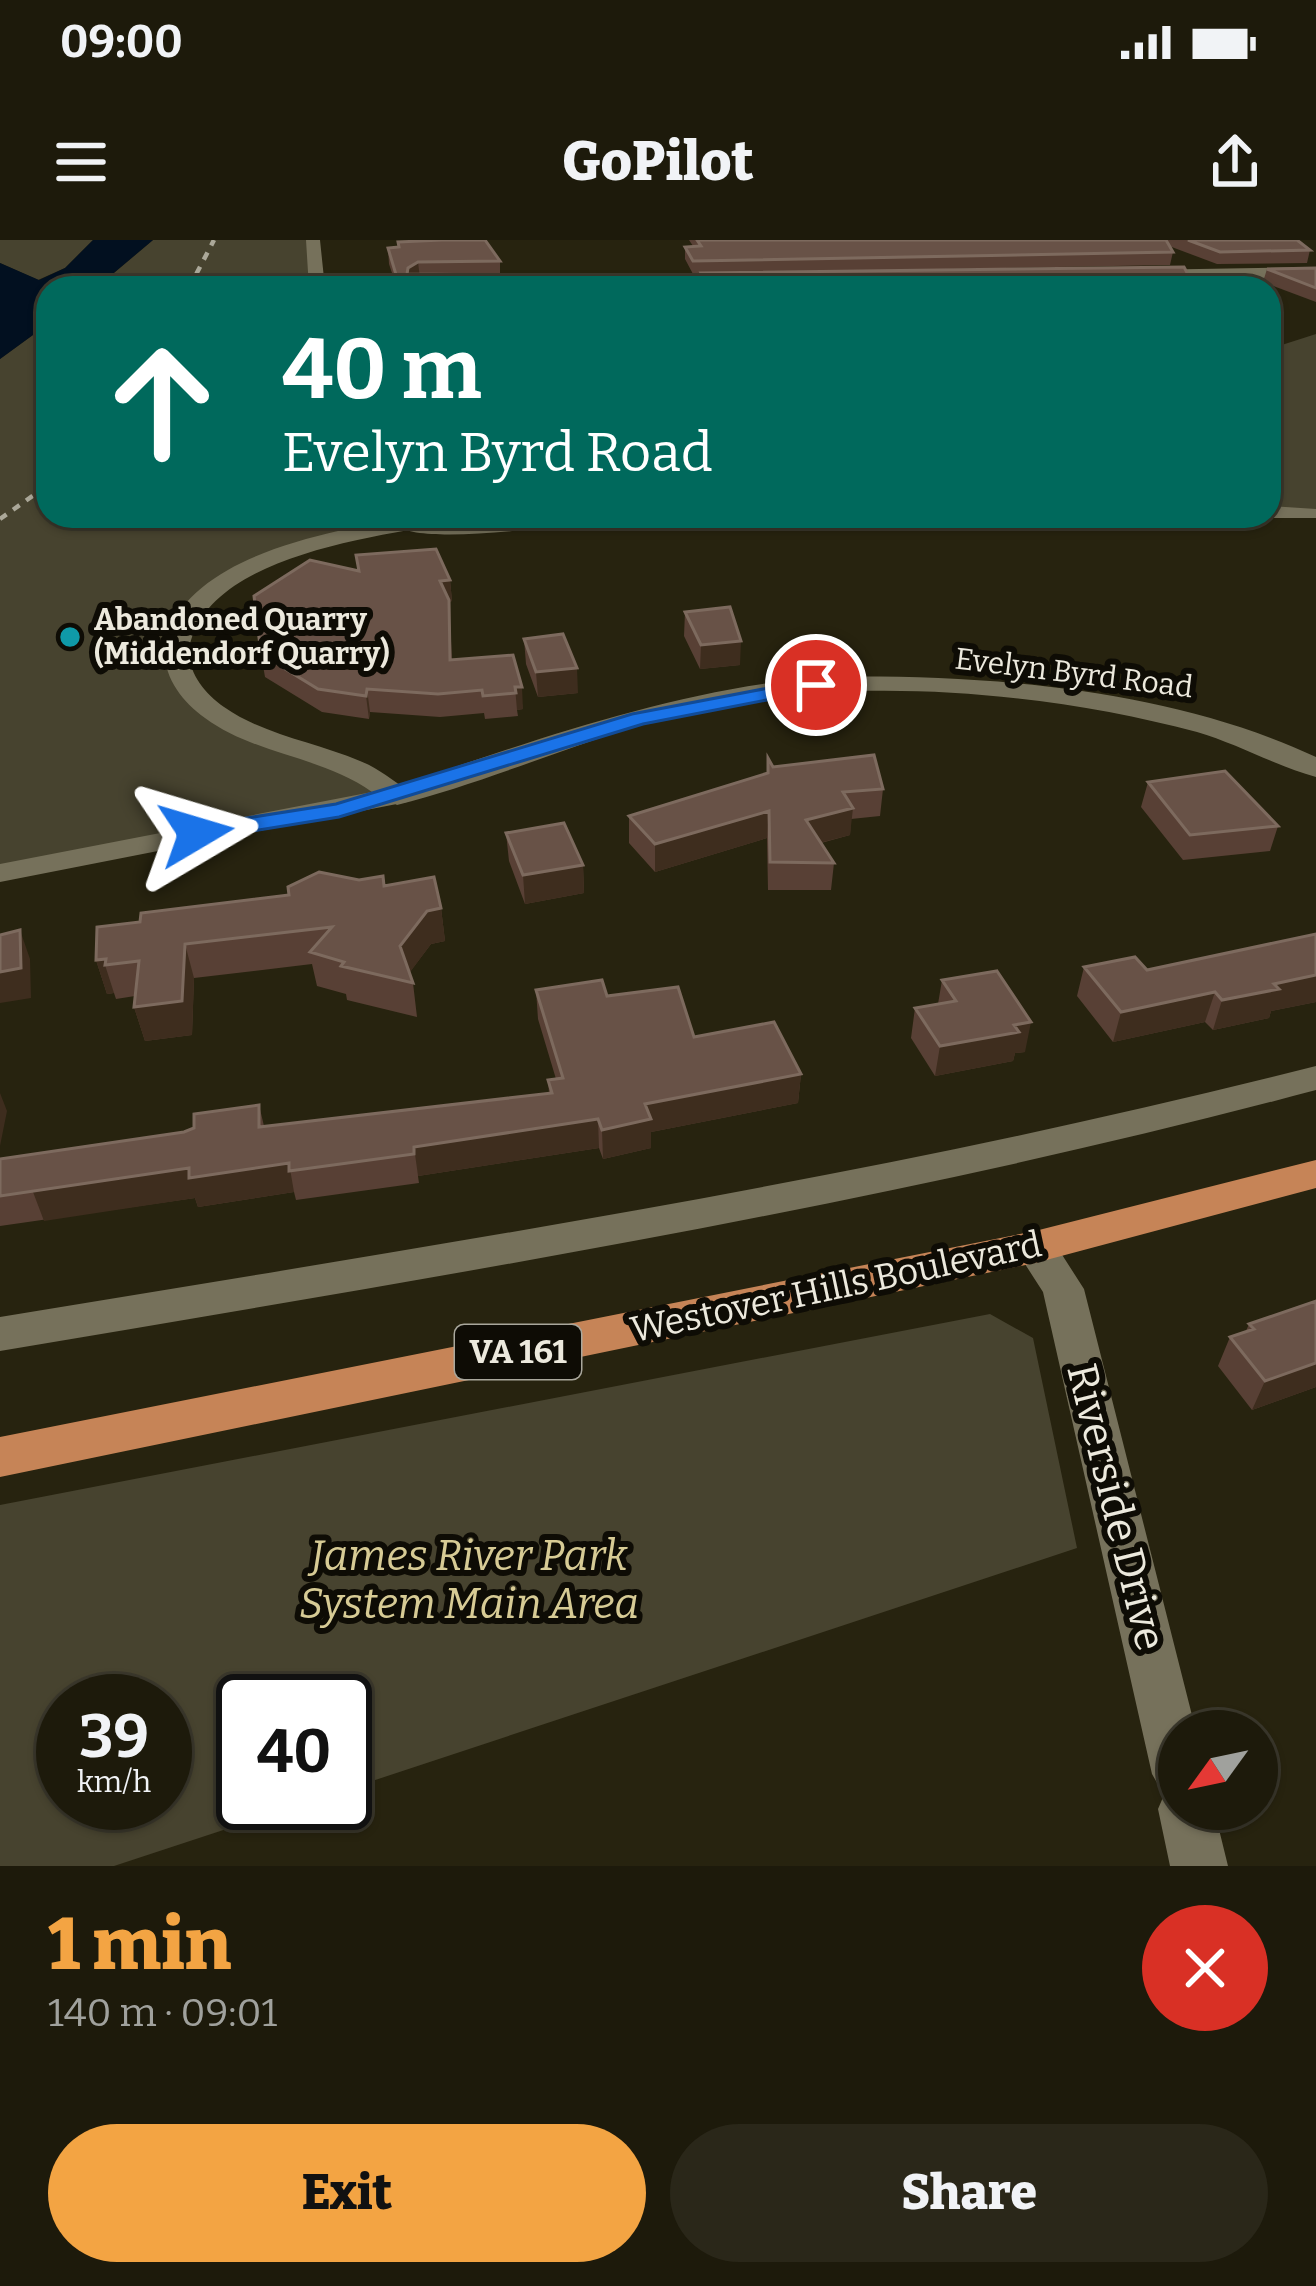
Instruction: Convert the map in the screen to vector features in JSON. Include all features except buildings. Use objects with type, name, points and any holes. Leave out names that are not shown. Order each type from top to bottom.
[{"type":"main road","name":"Westover Hills Boulevard","points":[[0,1457],[1035,1247],[1316,1174]]},
{"type":"street","points":[[313,240],[316,276]]},
{"type":"street","points":[[1120,274],[1316,272]]},
{"type":"street","points":[[1281,513],[1308,514]]},
{"type":"street","points":[[390,528],[291,552],[232,577],[187,616],[176,640],[176,664],[185,683],[218,716],[354,767],[397,796]]},
{"type":"street","name":"Evelyn Byrd Road","points":[[397,796],[639,719],[816,685],[1019,693],[1190,719],[1265,742],[1316,768]]},
{"type":"street","points":[[0,873],[397,796]]},
{"type":"street","points":[[0,1334],[641,1226],[1129,1127],[1316,1078]]},
{"type":"street","name":"Riverside Drive","points":[[1035,1247],[1064,1289],[1164,1710]]},
{"type":"street","points":[[1191,1830],[1199,1866]]},
{"type":"green space","points":[[0,240],[93,240],[65,268],[36,279],[0,263]]},
{"type":"green space","points":[[153,240],[313,240],[316,276],[110,276]]},
{"type":"green space","points":[[36,333],[36,528],[392,528],[233,577],[176,640],[201,701],[397,796],[0,873],[0,359]]},
{"type":"green space","points":[[1316,334],[1316,515],[1281,516],[1281,345]]},
{"type":"green space","name":"James River Park System Main Area","points":[[990,1314],[1033,1338],[1077,1548],[372,1781],[372,1674],[216,1674],[216,1830],[223,1830],[114,1866],[0,1866],[0,1505]]},
{"type":"water","points":[[93,240],[153,240],[110,276],[48,276],[65,268]]},
{"type":"water","points":[[0,263],[36,279],[36,333],[0,359]]},
{"type":"railway","points":[[195,276],[214,240]]},
{"type":"railway","points":[[0,519],[36,494]]},
{"type":"place","name":"Abandoned Quarry (Middendorf Quarry)","points":[[70,637]]},
{"type":"route","points":[[196,833],[339,811],[639,719],[816,685]]}]
